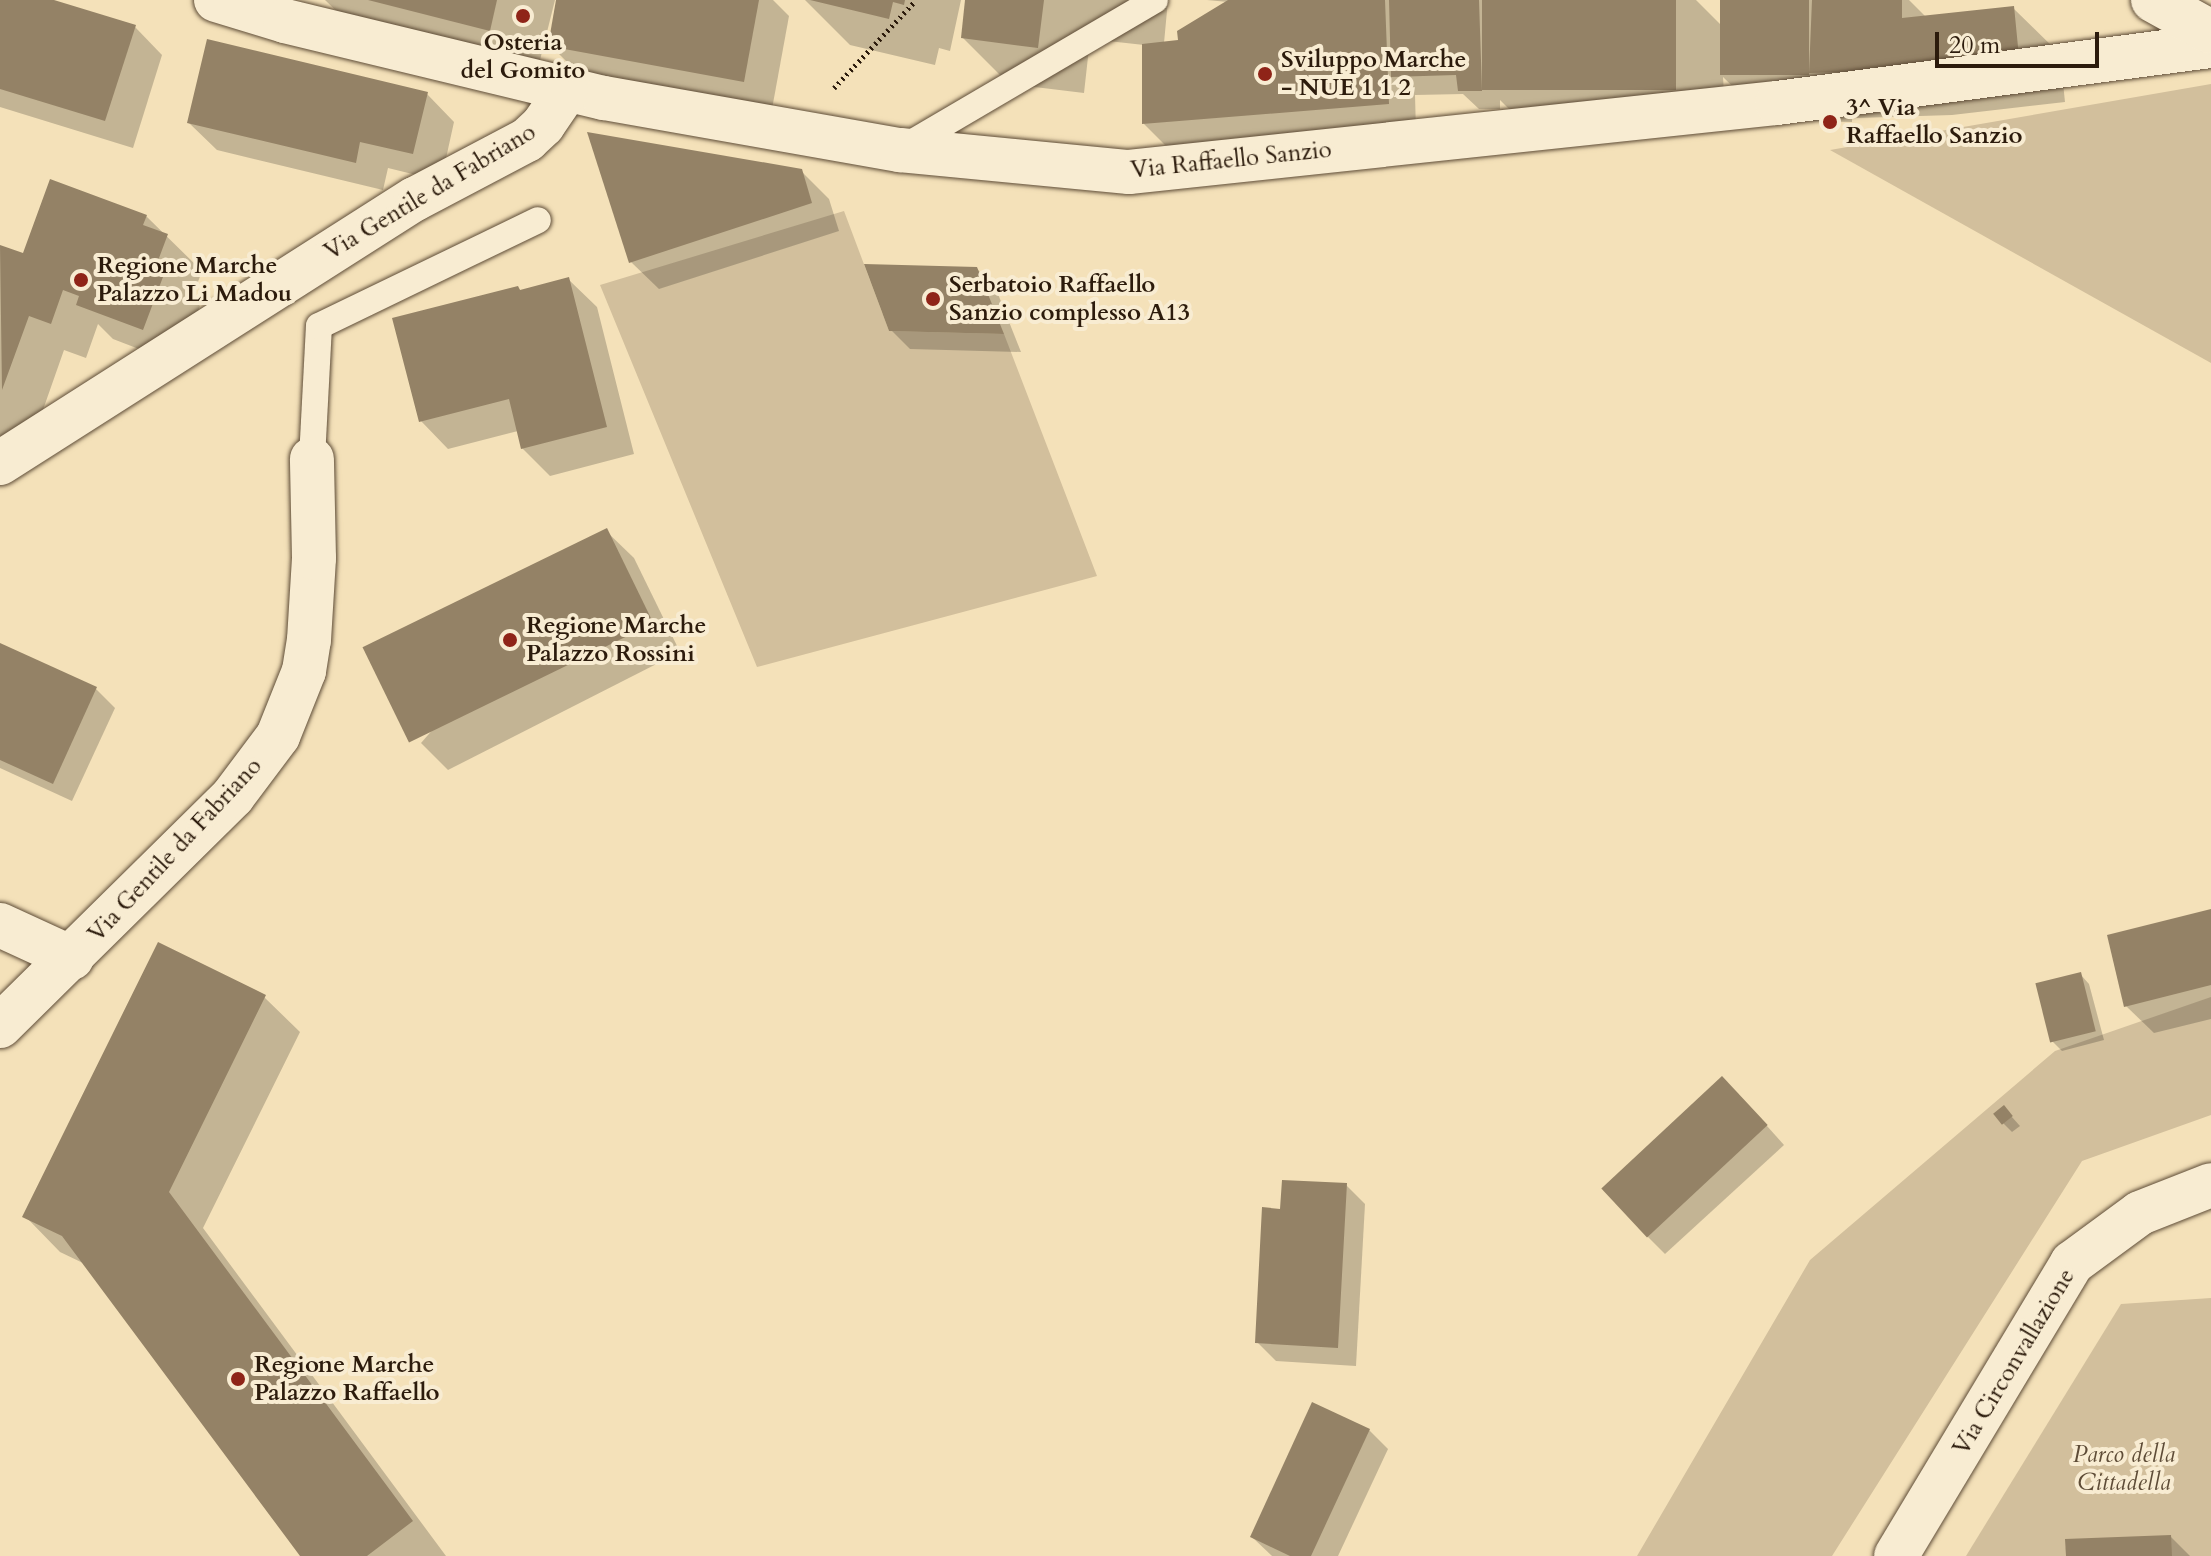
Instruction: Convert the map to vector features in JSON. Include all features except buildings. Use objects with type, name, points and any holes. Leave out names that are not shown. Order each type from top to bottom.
[{"type":"street","name":"Via Raffaello Sanzio","points":[[216,0],[288,10],[566,91],[900,150],[1129,172],[1777,103],[2211,46]]},
{"type":"street","points":[[2153,0],[2211,32]]},
{"type":"street","name":"Via Gentile da Fabriano","points":[[0,463],[415,199],[527,140],[543,125],[566,91]]},
{"type":"street","name":"Via Gentile da Fabriano","points":[[0,1026],[233,796],[278,736],[300,683],[309,640],[314,558],[312,459]]},
{"type":"street","name":"Via Gentile da Fabriano","points":[[0,925],[72,958]]},
{"type":"street","name":"Via Circonvallazione","points":[[1896,1556],[2072,1263],[2140,1213],[2211,1185]]},
{"type":"lane","points":[[900,150],[1155,0]]},
{"type":"lane","points":[[312,459],[319,326],[538,220]]},
{"type":"path","points":[[791,132],[916,0]]},
{"type":"green space","points":[[2211,84],[2211,363],[1830,150]]},
{"type":"green space","points":[[844,211],[889,331],[1004,334],[1097,576],[757,667],[600,285]]},
{"type":"green space","points":[[2211,997],[2211,1115],[2082,1161],[1832,1556],[1637,1556],[1810,1260],[2055,1051]]},
{"type":"green space","name":"Parco della Cittadella","points":[[2211,1298],[2211,1556],[1966,1556],[2121,1304]]},
{"type":"place","name":"Osteria del Gomito","points":[[523,16]]},
{"type":"place","name":"Sviluppo Marche - NUE 1 1 2","points":[[1265,74]]},
{"type":"place","name":"3^ Via Raffaello Sanzio","points":[[1830,122]]},
{"type":"place","name":"Regione Marche Palazzo Li Madou","points":[[81,280]]},
{"type":"place","name":"Serbatoio Raffaello Sanzio complesso A13","points":[[933,299]]},
{"type":"place","name":"Regione Marche Palazzo Rossini","points":[[510,640]]},
{"type":"place","name":"Regione Marche Palazzo Raffaello","points":[[238,1379]]}]
